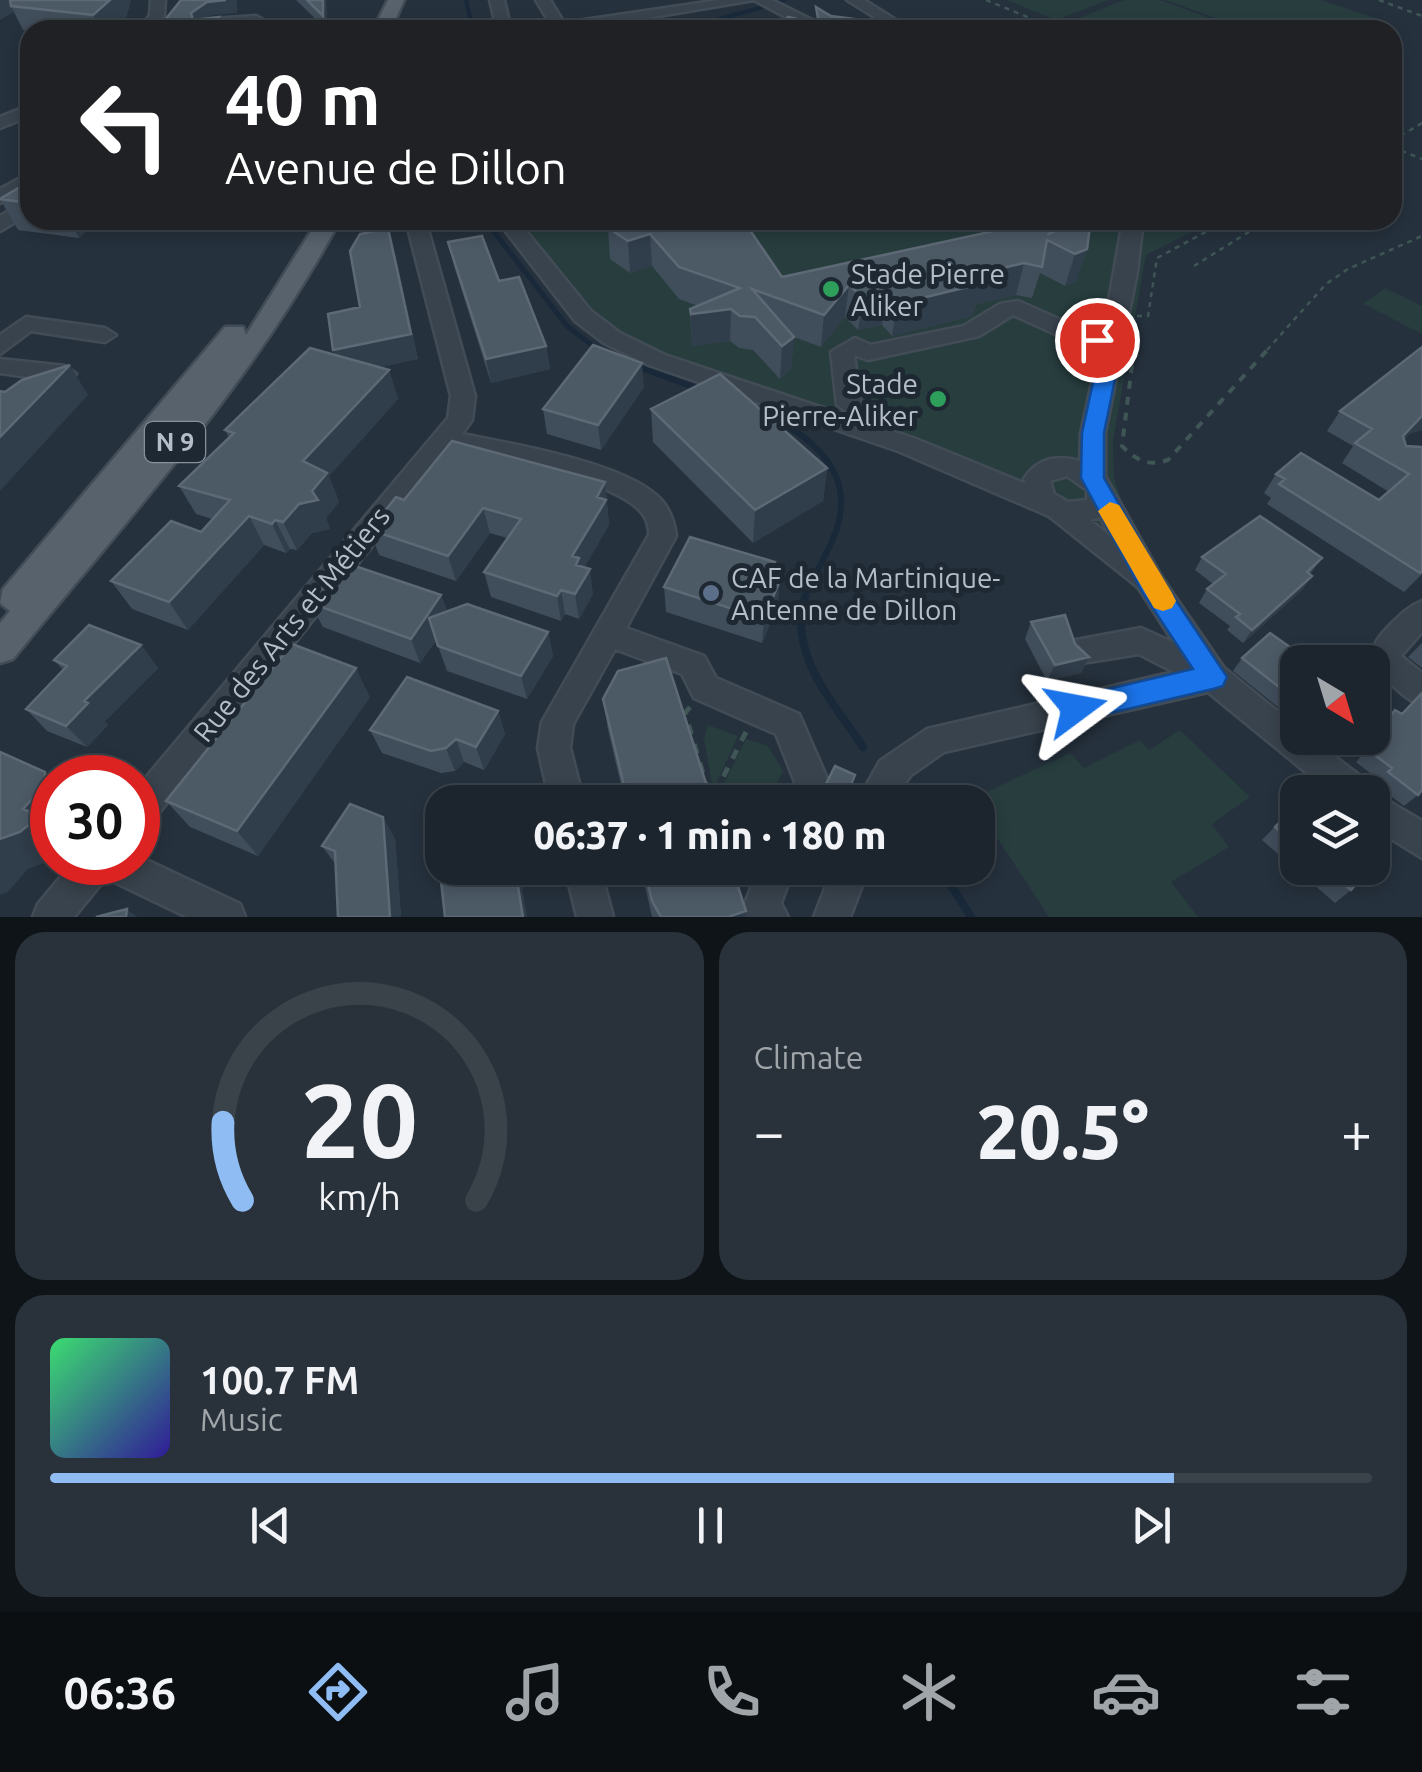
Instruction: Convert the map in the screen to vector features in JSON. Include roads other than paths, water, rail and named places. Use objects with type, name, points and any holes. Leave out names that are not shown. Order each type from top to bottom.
[{"type":"main road","name":"N 9","points":[[0,618],[260,300],[306,230]]},
{"type":"main road","name":"N 9","points":[[0,648],[150,474],[226,377],[284,297],[323,230]]},
{"type":"street","points":[[620,20],[748,0]]},
{"type":"street","points":[[761,0],[802,20]]},
{"type":"street","points":[[854,0],[887,20]]},
{"type":"street","points":[[671,11],[673,20]]},
{"type":"street","name":"Rue des Arts et Métiers","points":[[160,785],[460,420],[464,396],[424,230]]},
{"type":"street","points":[[515,230],[583,316],[612,338],[657,360],[850,416],[1054,508],[1076,514],[1092,510],[1097,487],[1093,433],[1098,351],[1119,315],[1133,230]]},
{"type":"street","points":[[850,416],[842,352],[846,347],[854,346],[868,353],[954,335],[1018,308],[1098,351]]},
{"type":"street","points":[[0,347],[26,324],[105,335]]},
{"type":"street","points":[[0,366],[65,374]]},
{"type":"street","points":[[447,439],[499,450],[623,488],[656,510],[664,536],[558,722],[554,748],[563,785]]},
{"type":"street","points":[[1152,586],[1038,492],[1037,479],[1045,470],[1060,466],[1097,487],[1152,586],[1213,677],[1332,775]]},
{"type":"street","points":[[995,479],[1037,479]]},
{"type":"street","points":[[1422,612],[1387,648],[1386,661],[1422,692]]},
{"type":"street","points":[[608,633],[693,665],[705,688],[788,724],[806,785]]},
{"type":"street","points":[[1082,650],[1141,641],[1213,677]]},
{"type":"street","points":[[881,785],[899,760],[938,739],[1213,677]]},
{"type":"street","points":[[1390,819],[1422,841]]},
{"type":"street","points":[[51,917],[77,885]]},
{"type":"street","points":[[160,885],[227,917]]},
{"type":"street","points":[[588,885],[596,917]]},
{"type":"street","points":[[770,885],[760,911],[770,917]]},
{"type":"street","points":[[832,917],[845,885]]},
{"type":"waterway","points":[[466,0],[471,20]]},
{"type":"waterway","points":[[778,2],[784,0]]},
{"type":"waterway","points":[[716,20],[763,7]]},
{"type":"waterway","points":[[493,230],[567,326],[597,349]]},
{"type":"waterway","points":[[636,366],[699,389]]},
{"type":"waterway","points":[[758,410],[793,430],[823,455],[839,487],[837,528],[805,598]]},
{"type":"waterway","points":[[805,598],[802,638],[808,658],[827,695],[863,747]]},
{"type":"waterway","points":[[951,885],[971,917]]},
{"type":"place","name":"Stade Pierre Aliker","points":[[831,289]]},
{"type":"place","name":"Stade Pierre-Aliker","points":[[938,399]]},
{"type":"place","name":"CAF de la Martinique- Antenne de Dillon","points":[[711,593]]}]
